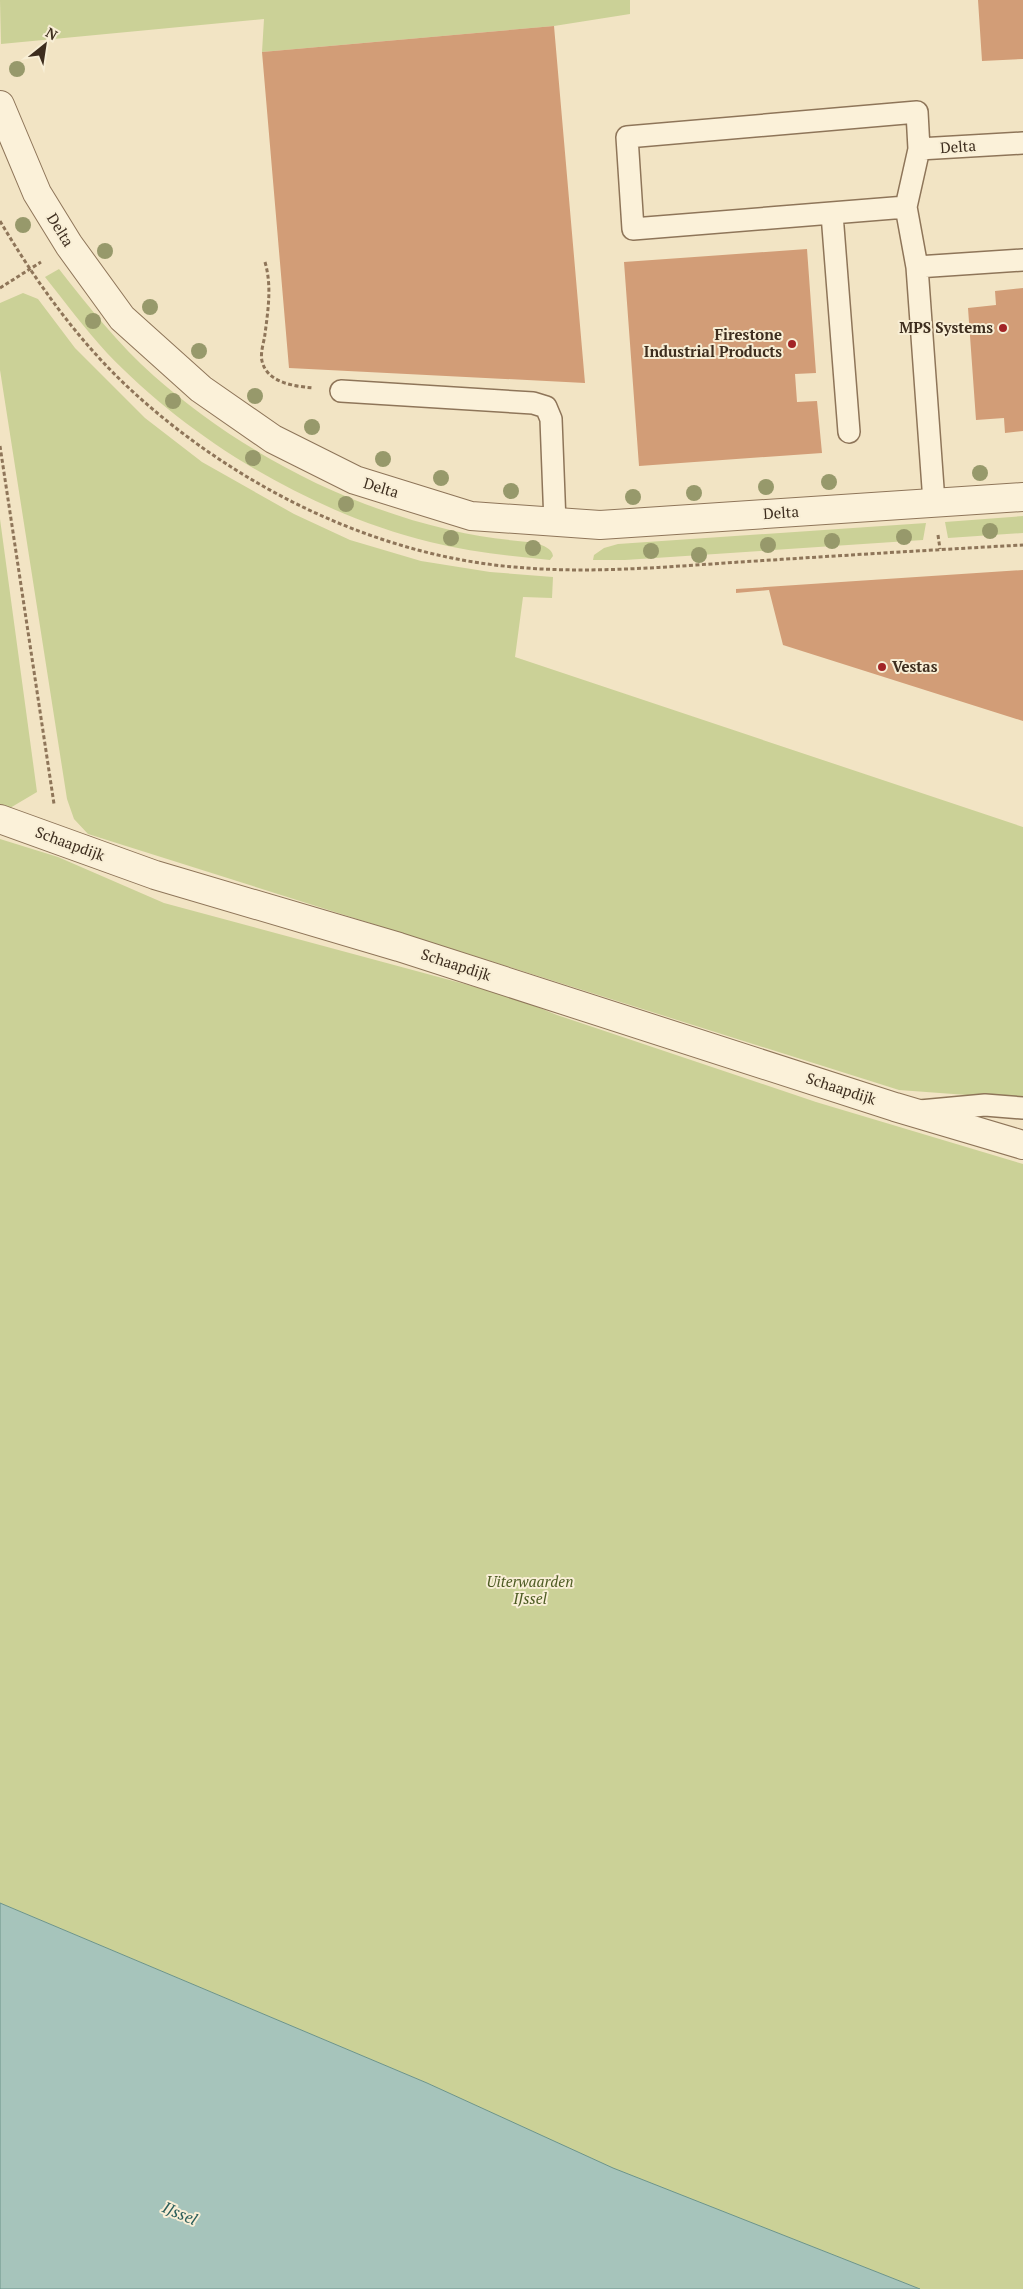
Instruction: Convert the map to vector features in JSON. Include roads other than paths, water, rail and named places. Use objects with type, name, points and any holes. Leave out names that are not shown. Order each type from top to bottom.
[{"type":"street","name":"Delta","points":[[0,105],[5,135],[37,193],[69,245],[122,318],[200,389],[273,439],[355,480],[472,516],[600,525],[1023,497]]},
{"type":"street","name":"Schaapdijk","points":[[0,818],[155,875],[399,947],[912,1112],[1023,1145]]},
{"type":"lane","points":[[906,207],[633,229],[627,137],[918,112],[919,149]]},
{"type":"lane","name":"Delta","points":[[934,502],[916,267],[906,207],[919,149],[1023,143]]},
{"type":"lane","points":[[832,214],[849,432]]},
{"type":"lane","points":[[916,267],[1023,260]]},
{"type":"lane","points":[[340,391],[533,403],[546,408],[551,418],[555,523]]},
{"type":"lane","name":"Schaapdijk","points":[[912,1112],[985,1106],[1023,1108]]},
{"type":"water","name":"IJssel","points":[[0,1903],[427,2083],[613,2168],[920,2289],[0,2289]]},
{"type":"place","name":"MPS Systems","points":[[1003,328]]},
{"type":"place","name":"Firestone Industrial Products","points":[[792,344]]},
{"type":"place","name":"Vestas","points":[[882,667]]},
{"type":"park label","name":"Uiterwaarden IJssel","points":[[530,1590]]}]
